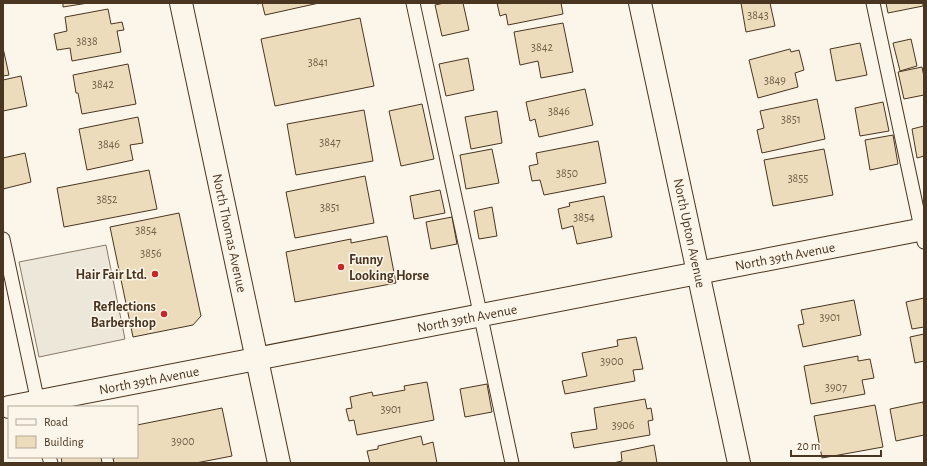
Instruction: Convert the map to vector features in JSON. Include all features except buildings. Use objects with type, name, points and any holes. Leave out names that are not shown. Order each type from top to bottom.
[{"type":"street","name":"North Thomas Avenue","points":[[181,3],[279,463]]},
{"type":"street","name":"North Upton Avenue","points":[[640,3],[739,463]]},
{"type":"street","name":"North 39th Avenue","points":[[19,406],[38,404],[257,359],[698,273],[923,234]]},
{"type":"lane","points":[[413,3],[512,463]]},
{"type":"lane","points":[[873,3],[923,234]]},
{"type":"lane","points":[[3,239],[38,404]]},
{"type":"shaded area","points":[[106,245],[125,339],[39,357],[19,262]]},
{"type":"place","name":"Funny Looking Horse","points":[[341,267]]},
{"type":"place","name":"Hair Fair Ltd.","points":[[155,274]]},
{"type":"place","name":"Reflections Barbershop","points":[[164,314]]}]
